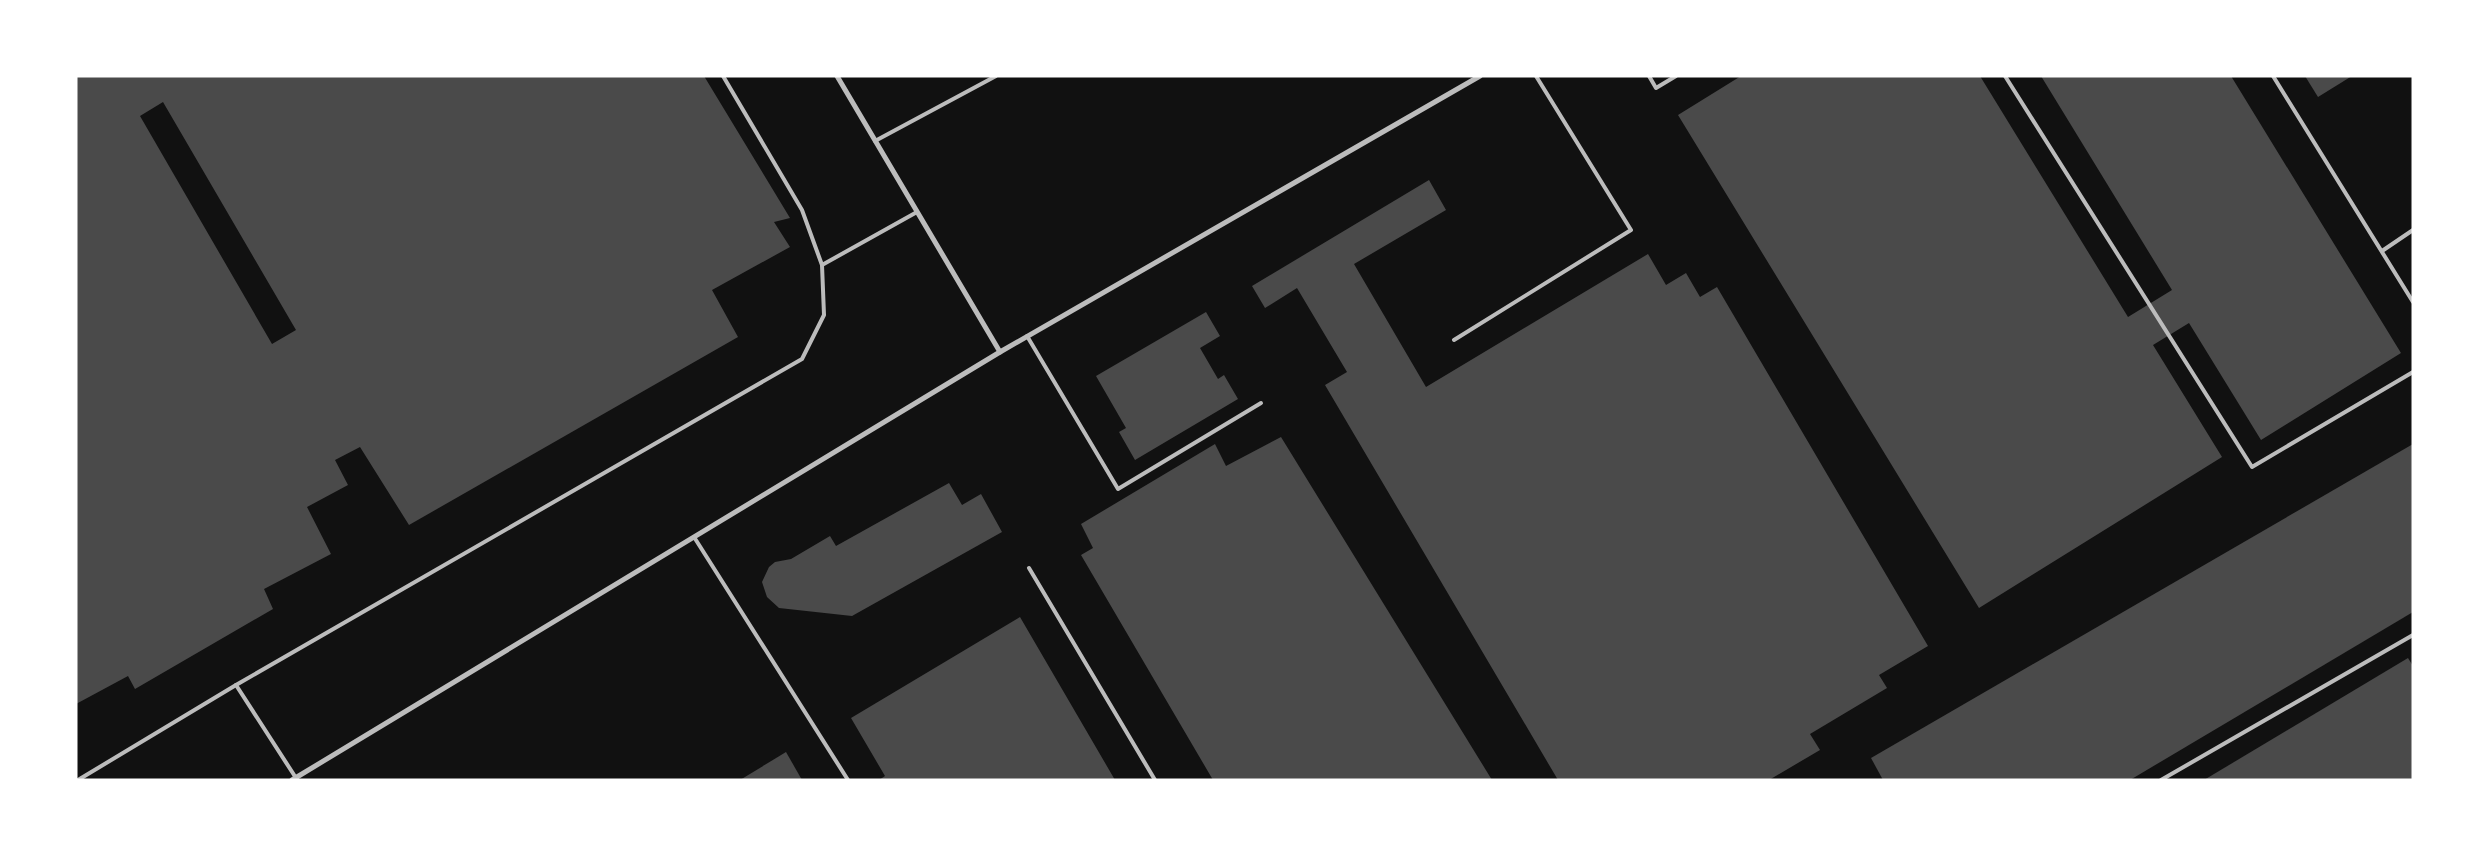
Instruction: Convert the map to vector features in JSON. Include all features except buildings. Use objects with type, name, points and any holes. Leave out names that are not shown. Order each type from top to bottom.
[{"type":"street","points":[[836,76],[1000,352]]},
{"type":"street","points":[[294,779],[1000,352],[1480,76]]},
{"type":"lane","points":[[78,780],[236,685],[802,359],[824,315],[822,265],[802,210],[723,76]]},
{"type":"lane","points":[[875,141],[996,76]]},
{"type":"lane","points":[[1454,340],[1631,230],[1536,76]]},
{"type":"lane","points":[[1649,76],[1656,88],[1676,76]]},
{"type":"lane","points":[[2005,76],[2252,467],[2413,372]]},
{"type":"lane","points":[[2273,76],[2413,302]]},
{"type":"lane","points":[[822,265],[917,212]]},
{"type":"lane","points":[[2382,250],[2413,230]]},
{"type":"lane","points":[[1027,336],[1118,489],[1261,403]]},
{"type":"lane","points":[[694,537],[848,780]]},
{"type":"lane","points":[[1029,568],[1155,780]]},
{"type":"lane","points":[[2161,780],[2413,635]]},
{"type":"lane","points":[[236,685],[294,779]]}]
